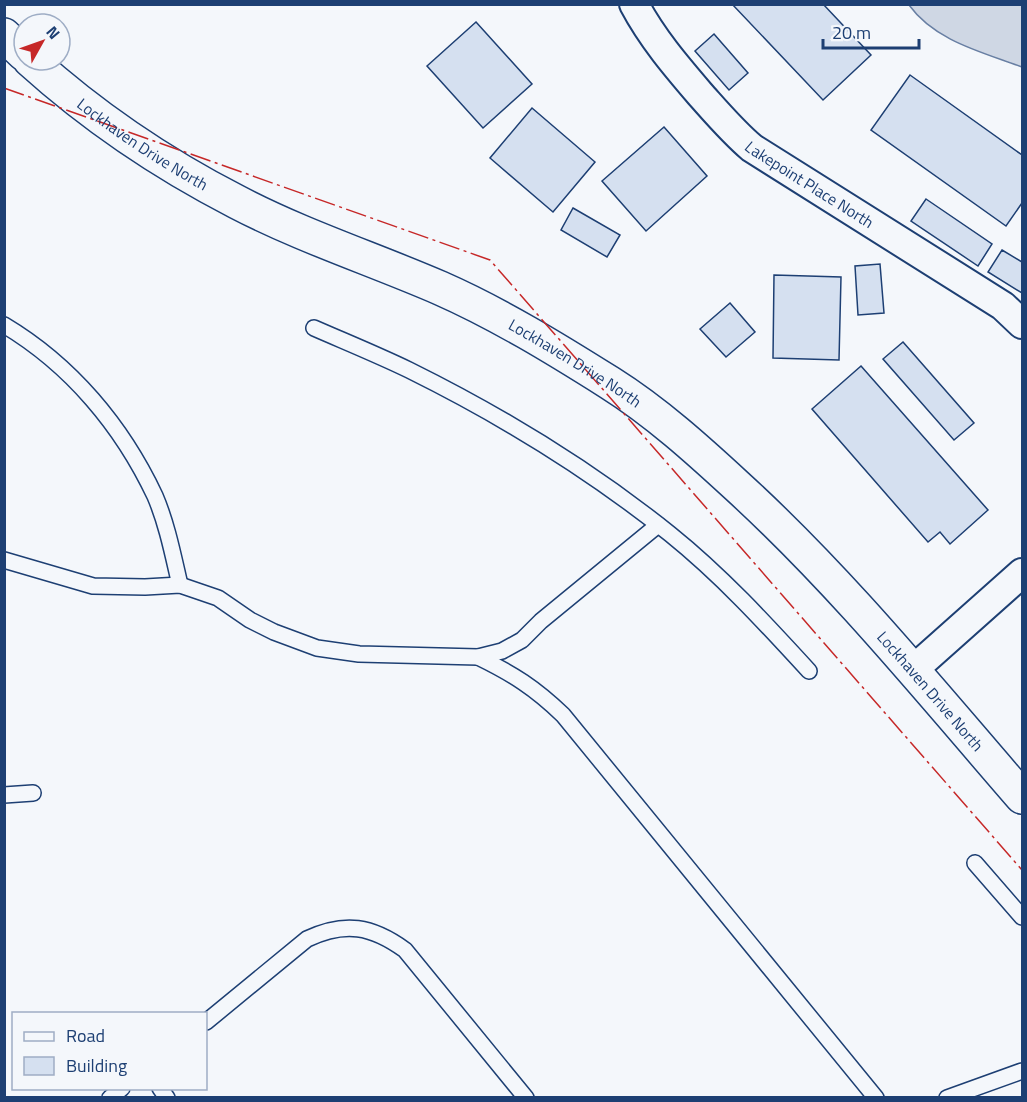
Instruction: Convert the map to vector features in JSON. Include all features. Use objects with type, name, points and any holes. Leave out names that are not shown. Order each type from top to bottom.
[{"type":"street","name":"Lakepoint Place North","points":[[634,4],[671,61],[734,133],[752,148],[1003,306],[1023,324]]},
{"type":"street","name":"Lockhaven Drive North","points":[[43,72],[62,89],[168,164],[288,227],[460,298],[488,312],[612,384],[659,418],[756,503],[804,550],[913,670],[1023,797]]},
{"type":"street","points":[[913,670],[1023,573]]},
{"type":"lane","points":[[4,325],[52,359],[92,398],[127,445],[162,515],[180,585]]},
{"type":"lane","points":[[314,328],[408,369],[500,418],[594,477],[658,525],[728,585],[809,672]]},
{"type":"lane","points":[[4,560],[93,586],[180,585],[218,598],[250,620],[274,632],[317,648],[359,654],[478,657],[502,651],[522,640],[541,621],[658,525]]},
{"type":"lane","points":[[478,657],[510,672],[538,692],[563,715],[876,1098]]},
{"type":"lane","points":[[4,795],[33,793]]},
{"type":"lane","points":[[975,863],[1023,917]]},
{"type":"lane","points":[[207,1021],[307,939],[323,931],[358,928],[383,936],[405,950],[526,1098]]},
{"type":"lane","points":[[946,1098],[1023,1071]]},
{"type":"shaded area","points":[[909,5],[1022,5],[1022,67],[960,44],[932,28]]},
{"type":"building","points":[[732,4],[823,4],[871,55],[823,100]]},
{"type":"building","points":[[476,22],[532,84],[483,128],[427,66]]},
{"type":"building","points":[[714,34],[748,73],[729,90],[695,51]]},
{"type":"building","points":[[910,75],[1022,155],[1022,203],[1006,226],[871,130]]},
{"type":"building","points":[[532,108],[595,162],[553,212],[490,158]]},
{"type":"building","points":[[664,127],[707,176],[646,231],[602,181]]},
{"type":"building","points":[[926,199],[992,244],[978,266],[911,221]]},
{"type":"building","points":[[573,208],[620,235],[607,257],[561,230]]},
{"type":"building","points":[[1002,250],[1022,262],[1022,293],[988,272]]},
{"type":"building","points":[[880,264],[884,313],[858,315],[855,266]]},
{"type":"building","points":[[774,275],[841,277],[839,360],[773,358]]},
{"type":"building","points":[[730,303],[755,332],[726,357],[700,329]]},
{"type":"building","points":[[903,342],[974,423],[954,440],[883,359]]},
{"type":"building","points":[[861,366],[988,510],[950,544],[940,532],[928,542],[812,409]]},
{"type":"power","points":[[4,88],[490,260],[1022,870]]}]
